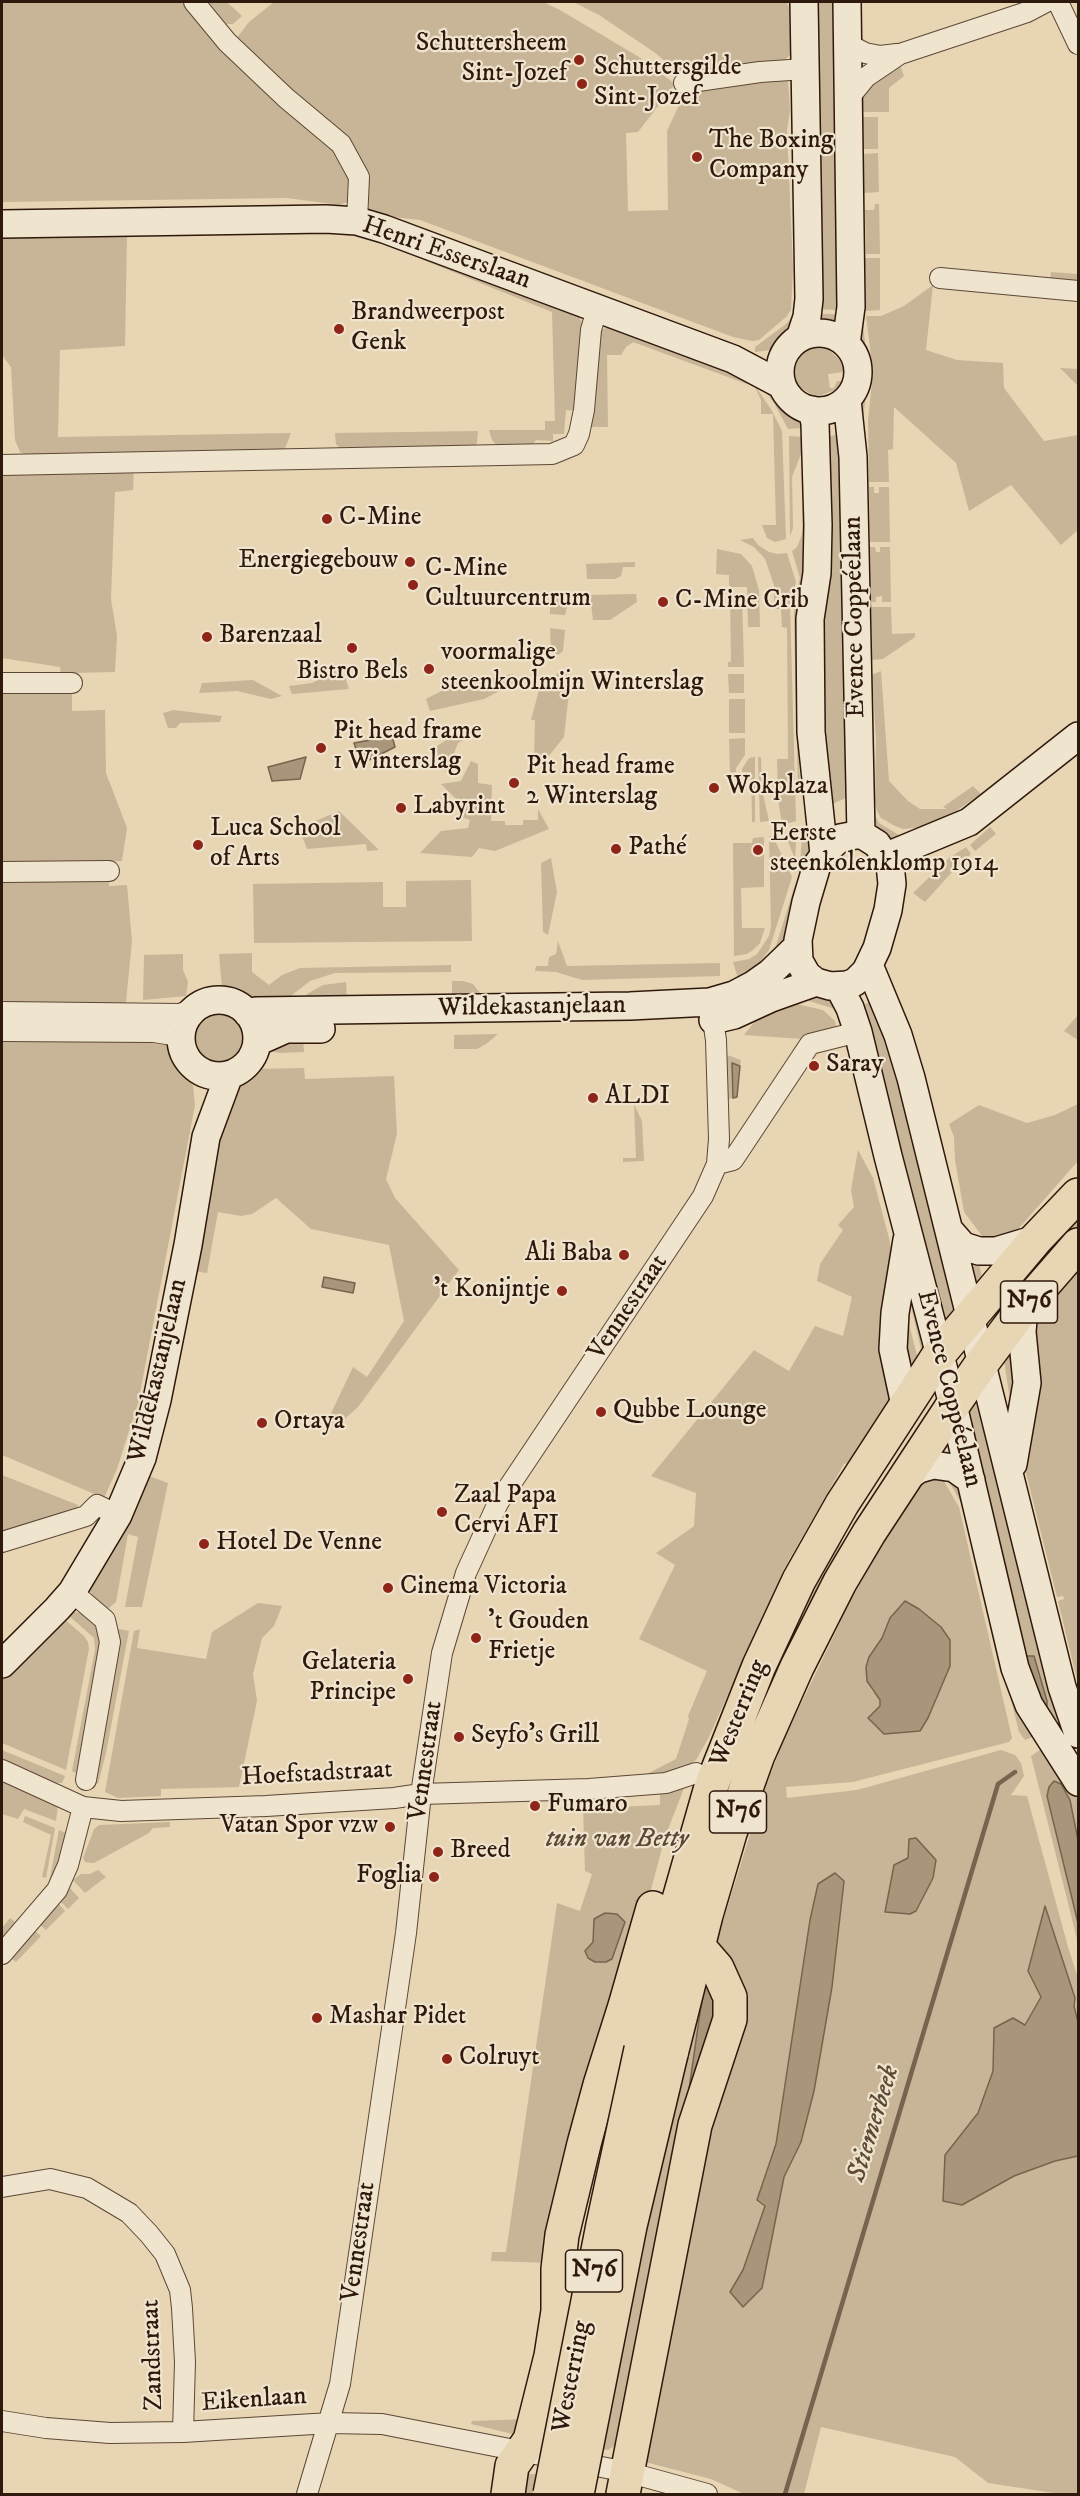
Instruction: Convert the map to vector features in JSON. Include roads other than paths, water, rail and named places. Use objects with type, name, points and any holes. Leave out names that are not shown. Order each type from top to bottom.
[{"type":"highway","name":"Westerring","points":[[577,2494],[630,2226],[656,2051],[690,1854],[711,1787],[759,1666],[799,1580],[842,1504],[940,1353],[1036,1239],[1078,1195]]},
{"type":"highway","name":"Westerring","points":[[550,2494],[603,2225],[656,2051],[698,1946],[730,1833],[766,1736],[797,1666],[840,1582],[904,1479],[982,1363],[1024,1307],[1078,1245]]},
{"type":"highway","points":[[508,2494],[512,2466],[530,2440],[551,2356],[558,2311],[558,2269],[562,2235],[592,2115],[679,1817],[696,1773],[736,1697],[759,1666]]},
{"type":"highway","points":[[625,2483],[695,2125],[730,2019],[730,1997],[717,1968],[698,1946]]},
{"type":"street","points":[[194,2],[227,42],[286,98],[341,144],[359,177],[357,221]]},
{"type":"street","points":[[793,345],[812,334],[824,333],[846,344],[856,359],[858,376],[856,385],[846,400],[830,409],[812,411],[793,402],[782,385],[780,374],[793,345],[807,317],[809,298],[804,2]]},
{"type":"street","points":[[846,344],[851,307],[847,2]]},
{"type":"street","points":[[848,44],[865,53],[880,56],[900,54],[1027,12],[1046,2]]},
{"type":"street","points":[[1058,2],[1078,44]]},
{"type":"street","points":[[848,99],[866,77],[900,54]]},
{"type":"street","points":[[684,84],[760,72],[805,69]]},
{"type":"street","name":"Henri Esserslaan","points":[[2,224],[326,219],[357,221],[733,359],[782,385]]},
{"type":"street","points":[[940,278],[1078,291]]},
{"type":"street","points":[[2,465],[552,454],[574,445],[579,434],[584,410],[591,330],[597,309]]},
{"type":"street","name":"Henri Esserslaan","points":[[733,359],[761,357],[793,345]]},
{"type":"street","name":"Evence Coppéelaan","points":[[846,400],[853,457],[861,834],[840,838],[824,854],[817,865],[808,889],[798,946],[802,969],[827,984],[858,1032],[953,1405],[1010,1652],[1021,1687],[1038,1722],[1078,1782]]},
{"type":"street","name":"Evence Coppéelaan","points":[[812,411],[815,423],[818,525],[817,573],[810,619],[811,732],[824,854]]},
{"type":"street","points":[[2,683],[72,683]]},
{"type":"street","points":[[892,884],[902,874],[951,845],[969,822],[1078,736]]},
{"type":"street","points":[[887,856],[969,822]]},
{"type":"street","points":[[827,984],[855,982],[870,965],[885,923],[892,884],[890,864],[887,856],[877,844],[861,834]]},
{"type":"street","points":[[2,872],[109,871]]},
{"type":"street","name":"Wildekastanjelaan","points":[[257,1042],[286,1029],[712,1011],[770,973],[798,946]]},
{"type":"street","name":"Evence Coppéelaan","points":[[870,965],[904,1056],[1062,1687],[1078,1734]]},
{"type":"street","name":"Wildekastanjelaan","points":[[248,1014],[256,1011],[630,1006],[712,1011],[734,1015],[771,998],[827,984]]},
{"type":"street","points":[[2,1012],[180,1014],[208,1001],[230,1001],[248,1014],[256,1029],[257,1042],[249,1063],[229,1075],[209,1075],[198,1069]]},
{"type":"street","points":[[2,1031],[154,1032],[173,1035],[181,1040],[185,1021],[195,1008]]},
{"type":"street","name":"Vennestraat","points":[[307,2494],[340,2384],[406,1934],[422,1794],[442,1653],[466,1573],[498,1503],[704,1196],[717,1164],[719,1139],[712,1011]]},
{"type":"street","points":[[717,1164],[733,1160],[810,1044],[858,1032]]},
{"type":"street","name":"Wildekastanjelaan","points":[[181,1040],[188,1060],[198,1069],[202,1081],[206,1137]]},
{"type":"street","name":"Wildekastanjelaan","points":[[2,1664],[72,1592],[118,1515],[142,1458],[157,1400],[188,1245],[206,1137],[229,1075]]},
{"type":"street","points":[[949,1230],[963,1246],[979,1251],[996,1251],[1036,1239]]},
{"type":"street","points":[[905,1405],[893,1349],[895,1313],[909,1233]]},
{"type":"street","points":[[1012,1480],[1014,1452],[1027,1383],[1022,1332],[1024,1307]]},
{"type":"street","points":[[904,1479],[919,1469],[933,1465],[954,1468],[971,1480]]},
{"type":"street","points":[[2,1542],[86,1516],[97,1505],[118,1515]]},
{"type":"street","points":[[72,1592],[105,1620],[110,1642],[86,1780]]},
{"type":"street","name":"Hoefstadstraat","points":[[2,1770],[83,1807],[121,1811],[243,1807],[394,1798],[422,1794],[490,1794],[623,1786],[666,1783],[696,1773]]},
{"type":"street","points":[[2,1954],[57,1890],[68,1865],[83,1807]]},
{"type":"street","name":"Zandstraat","points":[[2,2187],[50,2179],[87,2188],[129,2213],[165,2254],[180,2290],[182,2308],[183,2432]]},
{"type":"street","name":"Eikenlaan","points":[[2,2421],[45,2428],[110,2433],[183,2432],[330,2422],[382,2424],[524,2451],[625,2483],[707,2494]]},
{"type":"waterway","name":"Stiemerbeek","points":[[785,2494],[998,1784],[1015,1772]]},
{"type":"place","name":"Schuttersheem Sint-Jozef","points":[[579,60]]},
{"type":"place","name":"Schuttersgilde Sint-Jozef","points":[[582,84]]},
{"type":"place","name":"The Boxing Company","points":[[697,157]]},
{"type":"place","name":"Brandweerpost Genk","points":[[339,329]]},
{"type":"place","name":"C-Mine","points":[[327,519]]},
{"type":"place","name":"Energiegebouw","points":[[410,562]]},
{"type":"place","name":"C-Mine Cultuurcentrum","points":[[413,585]]},
{"type":"place","name":"C-Mine Crib","points":[[663,602]]},
{"type":"place","name":"Barenzaal","points":[[207,637]]},
{"type":"place","name":"Bistro Bels","points":[[352,648]]},
{"type":"place","name":"voormalige steenkoolmijn Winterslag","points":[[429,669]]},
{"type":"place","name":"Pit head frame 1 Winterslag","points":[[321,748]]},
{"type":"place","name":"Pit head frame 2 Winterslag","points":[[514,783]]},
{"type":"place","name":"Wokplaza","points":[[714,788]]},
{"type":"place","name":"Labyrint","points":[[401,808]]},
{"type":"place","name":"Luca School of Arts","points":[[198,845]]},
{"type":"place","name":"Pathé","points":[[616,849]]},
{"type":"place","name":"Eerste steenkolenklomp 1914","points":[[758,850]]},
{"type":"place","name":"Saray","points":[[814,1066]]},
{"type":"place","name":"ALDI","points":[[593,1098]]},
{"type":"place","name":"Ali Baba","points":[[624,1255]]},
{"type":"place","name":"'t Konijntje","points":[[562,1291]]},
{"type":"place","name":"Qubbe Lounge","points":[[601,1412]]},
{"type":"place","name":"Ortaya","points":[[262,1423]]},
{"type":"place","name":"Zaal Papa Cervi AFI","points":[[442,1512]]},
{"type":"place","name":"Hotel De Venne","points":[[204,1544]]},
{"type":"place","name":"Cinema Victoria","points":[[388,1588]]},
{"type":"place","name":"'t Gouden Frietje","points":[[476,1638]]},
{"type":"place","name":"Gelateria Principe","points":[[408,1679]]},
{"type":"place","name":"Seyfo's Grill","points":[[459,1737]]},
{"type":"place","name":"Fumaro","points":[[535,1806]]},
{"type":"place","name":"Vatan Spor vzw","points":[[390,1827]]},
{"type":"place","name":"Breed","points":[[438,1852]]},
{"type":"place","name":"Foglia","points":[[434,1877]]},
{"type":"place","name":"Mashar Pidet","points":[[317,2018]]},
{"type":"place","name":"Colruyt","points":[[447,2059]]},
{"type":"park label","name":"tuin van Betty","points":[[617,1841]]}]
